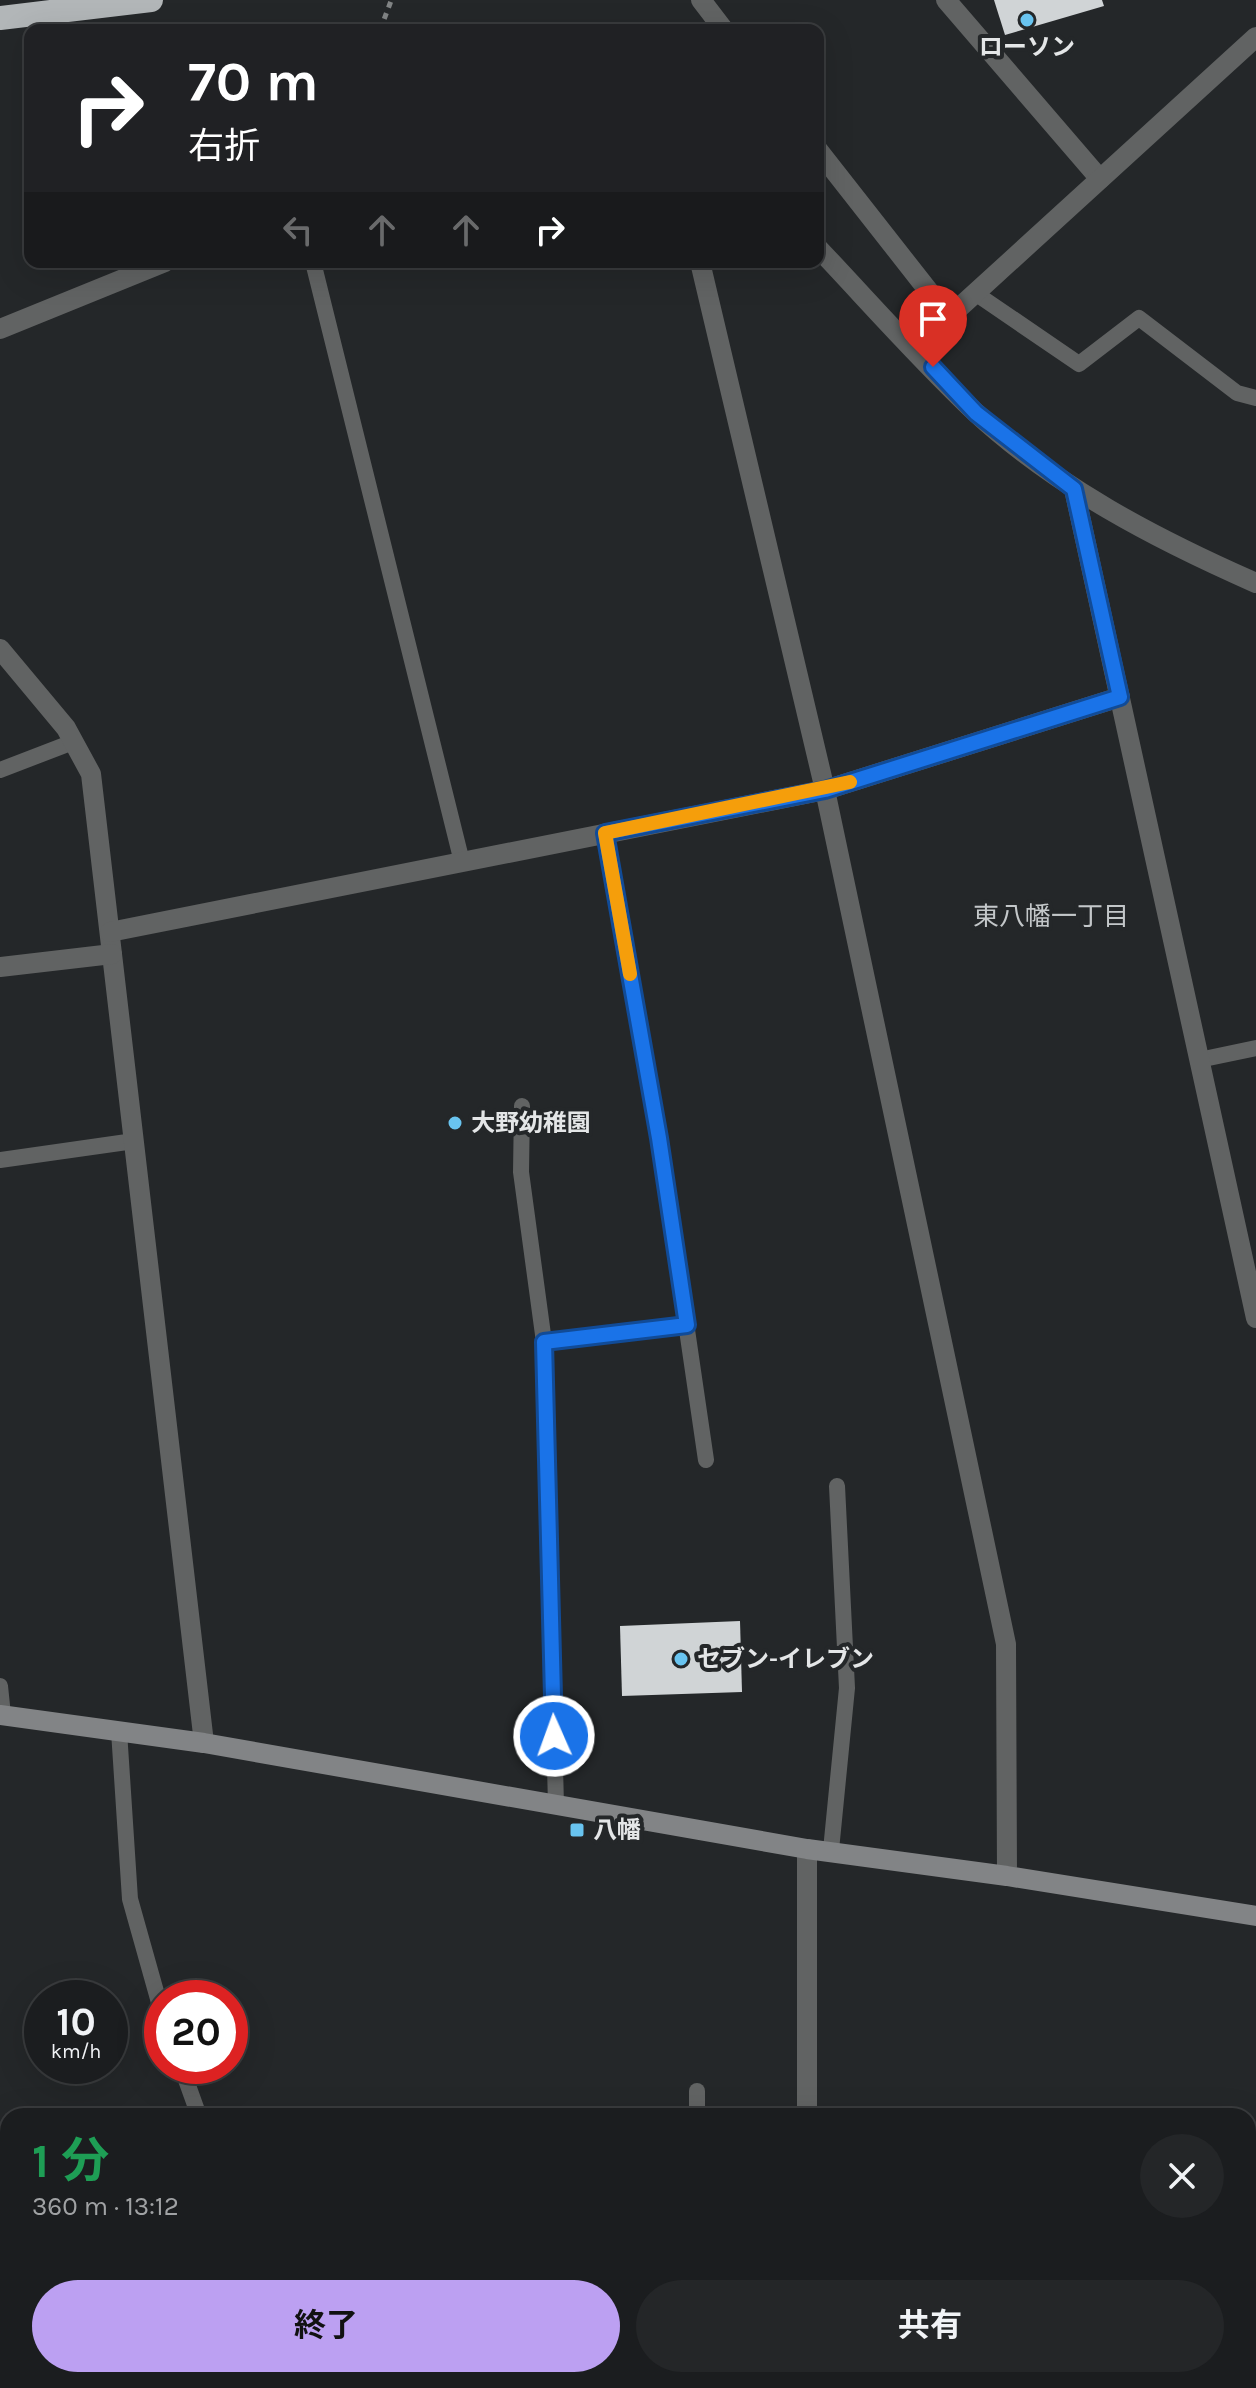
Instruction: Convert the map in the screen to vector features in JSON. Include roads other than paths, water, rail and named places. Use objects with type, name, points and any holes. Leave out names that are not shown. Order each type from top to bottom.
[{"type":"highway","points":[[0,18],[151,0]]},
{"type":"street","points":[[701,0],[719,24]]},
{"type":"street","points":[[946,0],[1100,179]]},
{"type":"street","points":[[824,158],[949,317],[1256,37]]},
{"type":"street","points":[[824,254],[976,413],[1074,489],[1167,544],[1256,583]]},
{"type":"street","points":[[0,329],[150,268]]},
{"type":"street","points":[[701,268],[825,790],[1006,1644],[1007,1876]]},
{"type":"street","points":[[1074,489],[1256,1318]]},
{"type":"street","points":[[0,649],[66,728],[91,774],[204,1743]]},
{"type":"street","points":[[110,932],[825,790],[1120,697]]},
{"type":"street","points":[[0,967],[112,954]]},
{"type":"street","points":[[2,1715],[204,1743],[807,1849],[1007,1876],[1256,1916]]},
{"type":"street","points":[[807,1849],[807,2108]]},
{"type":"lane","points":[[314,268],[462,862]]},
{"type":"lane","points":[[975,293],[1079,364],[1139,318],[1237,393],[1256,398]]},
{"type":"lane","points":[[0,770],[73,742]]},
{"type":"lane","points":[[605,833],[659,1138],[706,1460]]},
{"type":"lane","points":[[1199,1060],[1256,1048]]},
{"type":"lane","points":[[522,1106],[521,1172],[544,1342],[556,1805]]},
{"type":"lane","points":[[0,1160],[134,1141]]},
{"type":"lane","points":[[544,1342],[687,1325]]},
{"type":"lane","points":[[831,1850],[847,1688],[837,1486]]},
{"type":"lane","points":[[0,1686],[2,1715]]},
{"type":"lane","points":[[119,1731],[130,1899],[153,1980]]},
{"type":"lane","points":[[187,2084],[196,2108]]},
{"type":"lane","points":[[697,2091],[697,2108]]},
{"type":"place","name":"ローソン","points":[[1027,20]]},
{"type":"place","name":"大野幼稚園","points":[[455,1123]]},
{"type":"place","name":"セブン-イレブン","points":[[681,1659]]},
{"type":"place","name":"八幡","points":[[577,1830]]},
{"type":"district","name":"東八幡一丁目","points":[[1051,916]]}]
